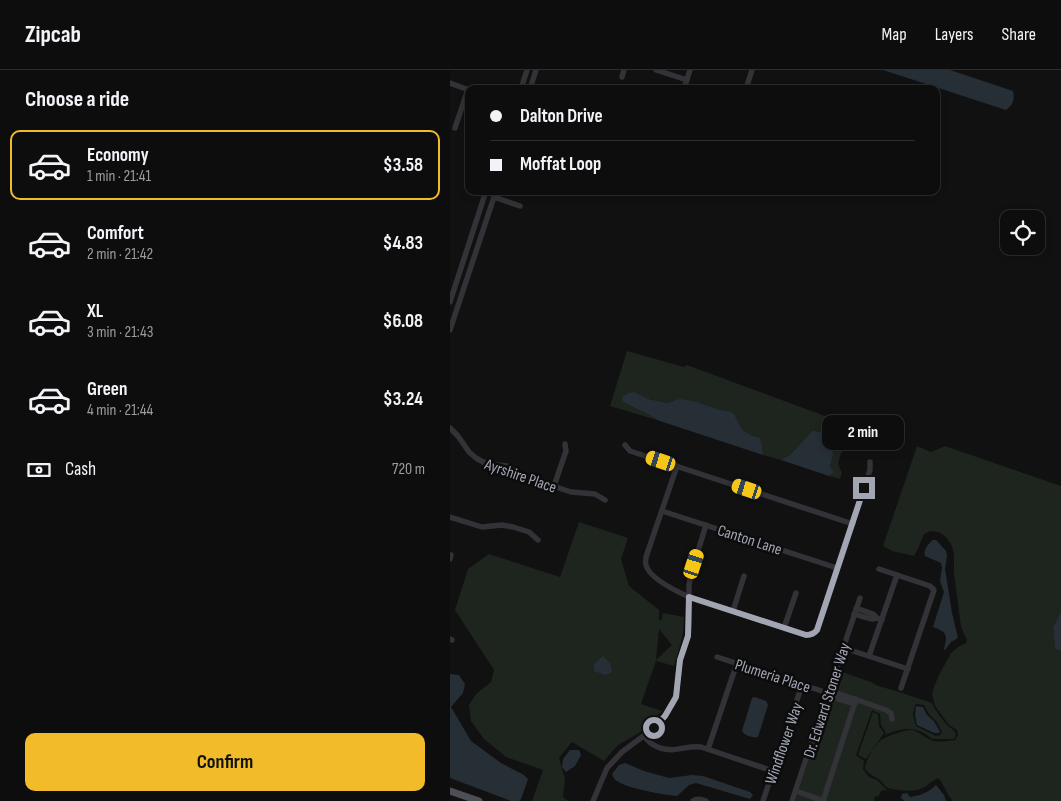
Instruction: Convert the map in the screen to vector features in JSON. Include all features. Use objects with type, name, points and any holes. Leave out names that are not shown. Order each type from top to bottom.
[{"type":"main road","points":[[450,791],[479,801]]},
{"type":"street","points":[[521,85],[527,70]]},
{"type":"street","points":[[531,85],[536,70]]},
{"type":"street","points":[[622,77],[624,70]]},
{"type":"street","points":[[656,70],[687,80]]},
{"type":"street","points":[[685,85],[690,70]]},
{"type":"street","points":[[747,85],[752,70]]},
{"type":"street","points":[[450,83],[465,89]]},
{"type":"street","points":[[455,128],[465,99]]},
{"type":"street","points":[[450,302],[485,195]]},
{"type":"street","points":[[450,330],[495,195]]},
{"type":"street","points":[[497,195],[520,206]]},
{"type":"street","points":[[464,259],[473,262]]},
{"type":"street","name":"Ayrshire Place","points":[[450,428],[476,458],[490,464],[507,466],[525,477],[571,492],[595,494],[605,500]]},
{"type":"street","points":[[554,486],[566,451],[566,444]]},
{"type":"street","points":[[625,446],[630,451],[852,524]]},
{"type":"street","points":[[677,466],[646,557],[645,565],[664,584],[689,597],[810,635],[817,630],[870,470],[870,462]]},
{"type":"street","name":"Canton Lane","points":[[662,511],[837,568]]},
{"type":"street","points":[[450,517],[482,527],[502,525],[513,527],[529,532],[538,540]]},
{"type":"street","points":[[593,801],[607,768],[613,760],[654,728],[665,716],[676,697],[680,660],[688,636],[690,574],[706,525]]},
{"type":"street","points":[[879,569],[930,586],[934,590],[901,688]]},
{"type":"street","points":[[869,656],[879,619],[897,575]]},
{"type":"street","points":[[733,611],[744,576]]},
{"type":"street","points":[[784,628],[796,593]]},
{"type":"street","name":"Dr. Edward Stoner Way","points":[[792,801],[860,598]]},
{"type":"street","points":[[855,611],[879,619]]},
{"type":"street","points":[[850,650],[908,669]]},
{"type":"street","name":"Plumeria Place","points":[[717,657],[828,693],[832,697],[842,697],[886,710],[891,713],[892,719]]},
{"type":"street","points":[[708,749],[737,663]]},
{"type":"street","name":"Windflower Way","points":[[763,801],[802,685]]},
{"type":"street","points":[[796,792],[824,801],[855,702]]},
{"type":"street","points":[[644,736],[651,744],[668,750],[696,746],[774,771]]},
{"type":"street","points":[[693,801],[695,799],[706,801]]},
{"type":"shaded area","points":[[883,70],[950,70],[1013,91],[1014,99],[1006,110],[940,89],[940,85],[929,85]]},
{"type":"shaded area","points":[[627,351],[684,367],[687,365],[852,426],[850,427],[838,464],[842,473],[840,479],[829,476],[833,472],[830,467],[833,455],[832,436],[813,430],[790,455],[781,460],[763,455],[762,445],[742,429],[734,414],[729,411],[697,402],[673,401],[669,403],[648,399],[635,392],[623,402],[657,420],[610,406]]},
{"type":"shaded area","points":[[635,392],[648,399],[668,403],[679,399],[687,400],[729,411],[734,414],[742,429],[750,435],[760,438],[763,455],[657,420],[623,402],[622,397],[628,393]]},
{"type":"shaded area","points":[[813,430],[832,436],[833,455],[830,467],[834,472],[829,476],[781,460],[790,455]]},
{"type":"shaded area","points":[[917,446],[931,452],[945,446],[1061,486],[1061,612],[1053,627],[1055,649],[1061,651],[1061,801],[953,801],[938,778],[914,791],[892,789],[886,787],[865,769],[868,758],[878,743],[882,739],[894,734],[913,730],[928,739],[939,742],[955,740],[958,735],[957,730],[949,725],[935,706],[932,694],[939,675],[951,653],[966,643],[967,640],[961,627],[954,573],[954,553],[951,544],[939,532],[930,531],[924,534],[914,556],[892,551],[883,546]]},
{"type":"shaded area","points":[[579,522],[628,538],[621,559],[629,586],[659,610],[659,621],[662,619],[663,613],[684,617],[683,633],[674,666],[656,661],[641,704],[662,711],[639,733],[618,745],[604,761],[572,742],[559,758],[565,779],[563,797],[568,801],[532,801],[543,770],[506,757],[484,739],[471,721],[469,705],[476,694],[491,682],[494,670],[455,610],[468,569],[489,554],[560,577]],"holes":[[[659,629],[672,645],[656,660]]]},
{"type":"shaded area","points":[[933,540],[936,540],[946,551],[945,569],[958,638],[951,642],[945,650],[946,637],[944,632],[933,627],[944,592],[940,581],[941,563],[925,556],[926,547]]},
{"type":"shaded area","points":[[1061,612],[1061,651],[1055,649],[1053,627]]},
{"type":"shaded area","points":[[603,656],[610,663],[612,672],[605,675],[594,671],[594,664]]},
{"type":"shaded area","points":[[839,670],[878,686],[932,703],[956,735],[954,739],[932,739],[920,731],[903,729],[884,735],[886,733],[881,725],[880,714],[872,710],[856,755],[864,761],[863,769],[869,777],[877,780],[887,790],[895,791],[882,790],[878,797],[875,796],[874,801],[795,801]],"holes":[[[915,705],[924,705],[942,732],[940,735],[936,736],[916,726],[913,715]]]},
{"type":"shaded area","points":[[450,674],[459,675],[465,684],[463,693],[451,707],[471,741],[501,763],[528,779],[519,801],[511,801],[450,778]]},
{"type":"shaded area","points":[[755,697],[766,701],[768,705],[758,737],[752,737],[742,731],[752,698]]},
{"type":"shaded area","points":[[916,706],[923,707],[927,715],[934,721],[939,733],[934,733],[917,725]]},
{"type":"shaded area","points":[[873,712],[878,714],[879,726],[884,733],[866,759],[858,755]]},
{"type":"shaded area","points":[[570,750],[579,750],[581,755],[575,766],[566,772],[562,767],[563,759]]},
{"type":"shaded area","points":[[625,763],[669,778],[692,775],[703,776],[750,792],[753,795],[750,799],[696,783],[689,785],[677,796],[637,789],[617,781],[612,774],[619,765]]},
{"type":"shaded area","points":[[936,785],[946,801],[905,801],[901,798],[902,794],[907,793],[910,797],[930,790]]},
{"type":"route","points":[[654,728],[671,708],[676,697],[680,660],[688,636],[689,597],[806,635],[814,633],[817,630],[864,488]]}]
